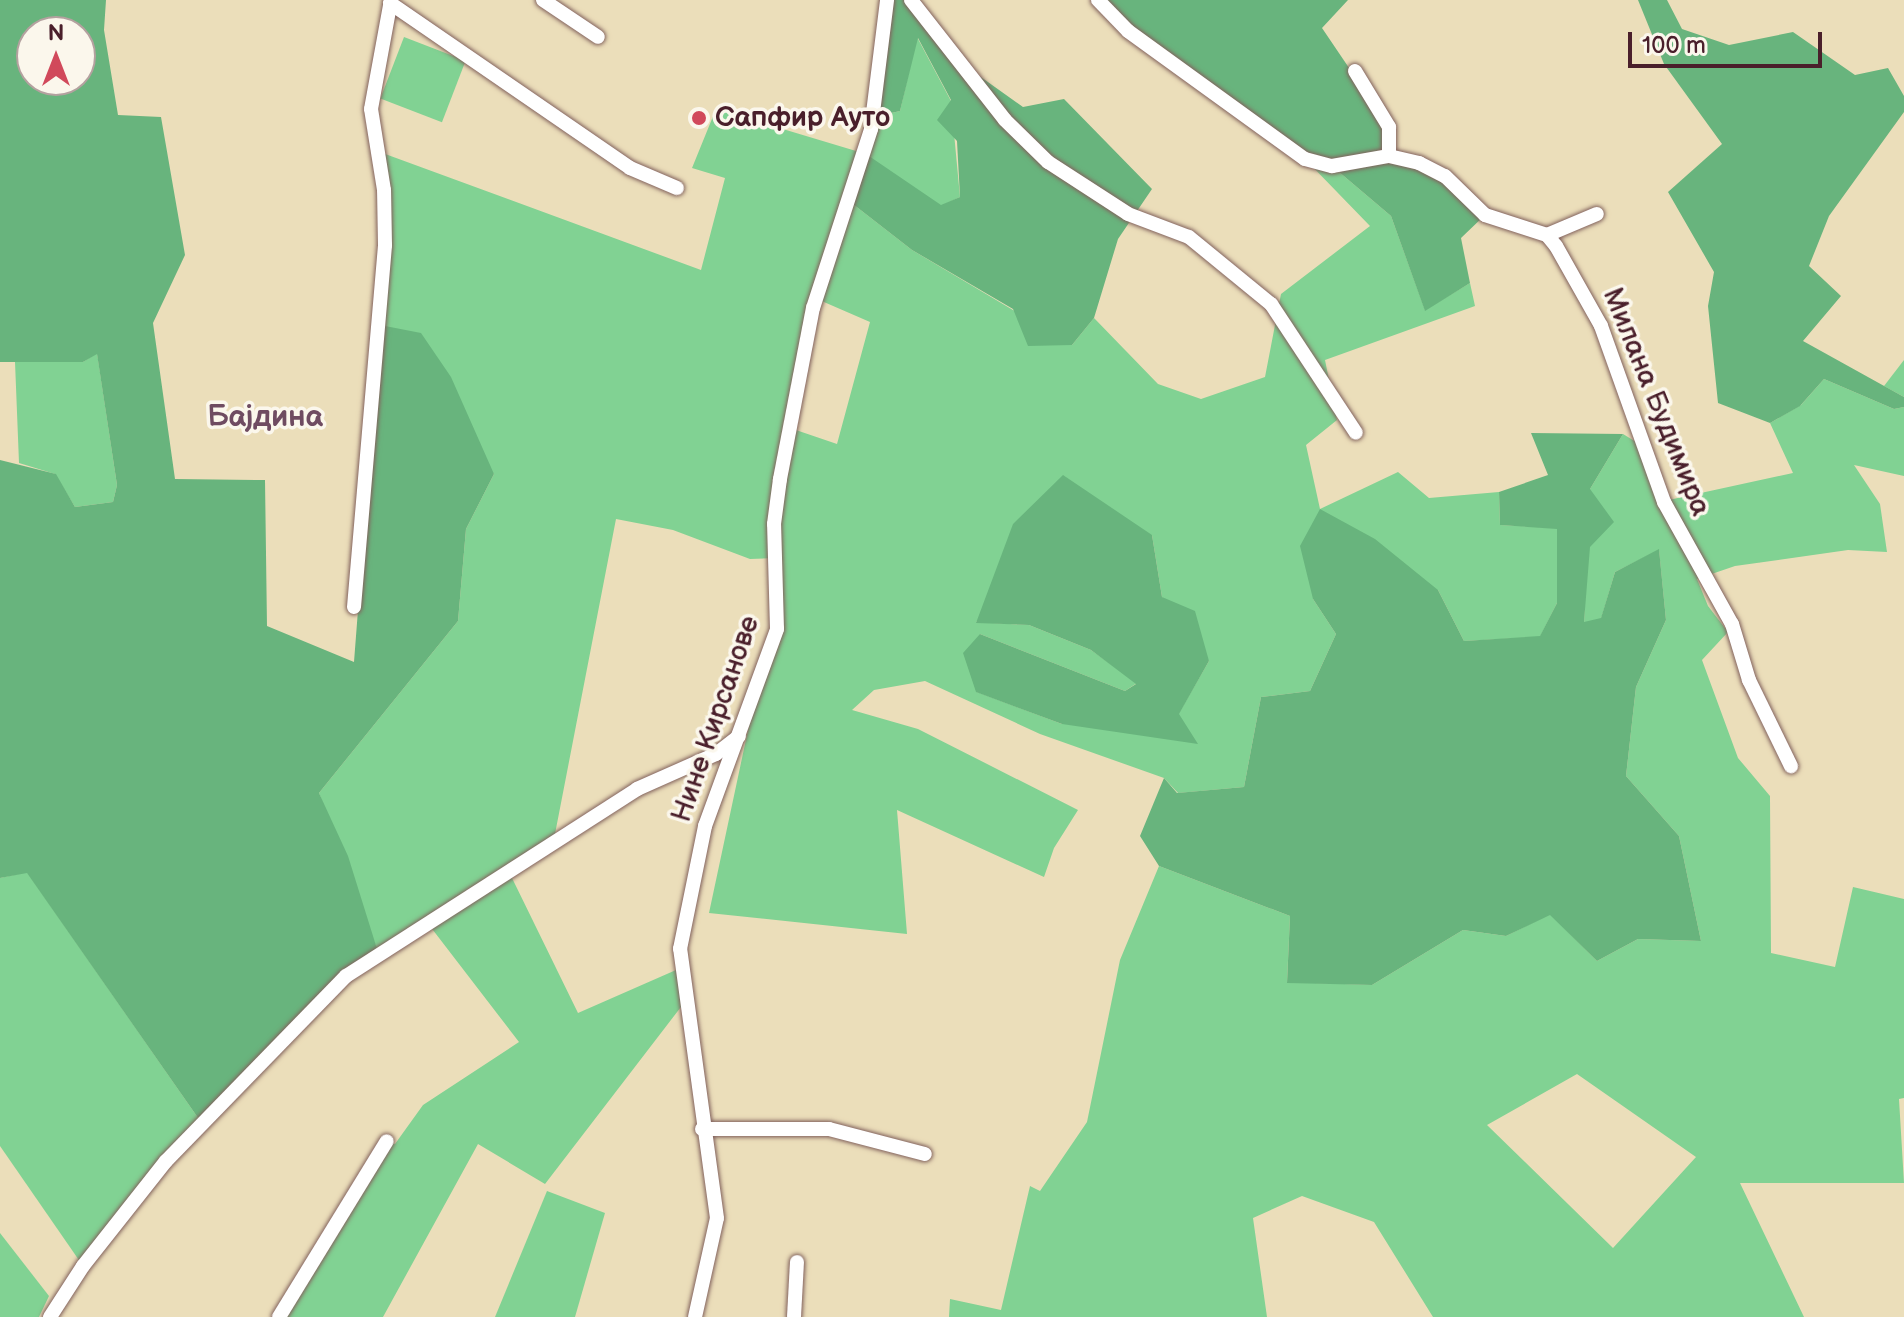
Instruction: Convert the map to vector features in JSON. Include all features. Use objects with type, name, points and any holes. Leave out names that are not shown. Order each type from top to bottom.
[{"type":"street","points":[[543,0],[598,37]]},
{"type":"street","name":"Нине Кирсанове","points":[[695,1317],[717,1218],[702,1129],[680,949],[705,826],[745,729],[777,629],[774,524],[805,342],[866,154],[887,0]]},
{"type":"street","points":[[911,0],[1005,120],[1048,162],[1128,214],[1189,237],[1271,304],[1356,433]]},
{"type":"street","points":[[1098,0],[1128,31],[1305,159],[1332,166],[1389,156],[1445,176],[1485,215],[1547,235],[1597,214]]},
{"type":"street","points":[[354,607],[385,245],[384,190],[371,109],[390,1],[630,168],[677,188]]},
{"type":"street","points":[[1355,71],[1389,127],[1389,156]]},
{"type":"street","name":"Милана Будимира","points":[[1547,235],[1601,326],[1664,502],[1732,624],[1749,680],[1791,766]]},
{"type":"street","points":[[50,1317],[83,1266],[166,1161],[346,976],[637,789],[729,747],[745,729]]},
{"type":"street","points":[[702,1129],[829,1129],[925,1154]]},
{"type":"street","points":[[279,1317],[387,1141]]},
{"type":"street","points":[[794,1317],[797,1262]]},
{"type":"green space","points":[[0,0],[106,0],[104,30],[118,115],[161,117],[185,255],[153,323],[175,479],[265,480],[267,626],[354,662],[380,325],[421,333],[451,377],[494,474],[466,529],[458,621],[319,793],[348,856],[378,952],[203,1125],[27,873],[0,878],[0,460],[56,474],[75,507],[113,502],[117,485],[97,354],[83,362],[0,362]]},
{"type":"green space","points":[[887,0],[921,0],[916,3],[950,55],[1023,107],[1064,99],[1152,189],[1118,239],[1094,318],[1072,345],[1028,346],[1013,309],[912,250],[849,201],[866,154],[941,205],[960,197],[957,141],[937,120],[951,100],[918,38],[900,111],[874,117]]},
{"type":"green space","points":[[1098,0],[1348,0],[1322,28],[1389,127],[1389,156],[1419,163],[1485,215],[1461,238],[1470,283],[1425,311],[1391,216],[1332,166],[1305,159]]},
{"type":"green space","points":[[1638,0],[1667,0],[1682,29],[1729,45],[1793,32],[1855,75],[1888,68],[1904,96],[1904,112],[1829,216],[1809,266],[1841,296],[1803,341],[1904,397],[1904,407],[1894,409],[1824,379],[1800,406],[1770,423],[1718,403],[1708,306],[1714,272],[1668,192],[1722,144],[1664,64]]},
{"type":"green space","points":[[404,37],[466,61],[442,122],[380,99]]},
{"type":"green space","points":[[917,37],[951,101],[960,197],[941,206],[910,186],[849,201],[912,250],[1072,345],[1094,318],[1158,384],[1201,399],[1265,377],[1281,294],[1370,226],[1305,159],[1332,166],[1391,216],[1425,310],[1470,283],[1475,306],[1325,360],[1337,420],[1306,445],[1320,509],[1398,472],[1429,498],[1499,492],[1500,525],[1557,528],[1557,603],[1540,637],[1464,641],[1438,590],[1313,599],[1336,634],[1310,691],[1261,697],[1244,787],[1178,793],[1164,778],[1040,734],[925,681],[874,690],[852,710],[918,729],[1078,810],[1054,848],[1044,877],[897,810],[907,934],[709,913],[761,669],[777,629],[775,558],[750,559],[673,530],[616,519],[555,834],[512,878],[578,1013],[676,970],[684,1003],[545,1184],[478,1144],[383,1317],[279,1317],[387,1141],[395,1144],[423,1105],[519,1042],[426,921],[378,952],[319,793],[458,621],[466,529],[494,474],[380,325],[377,151],[701,270],[725,178],[692,168],[716,109],[866,154],[874,117],[900,111]],"holes":[[[817,299],[870,322],[837,444],[790,428]],[[1152,535],[1162,597],[1209,661],[1179,713],[1062,724],[977,692],[980,634],[1125,691],[1137,683],[1091,650],[1029,625],[976,622]]]},
{"type":"green space","points":[[97,353],[117,485],[113,502],[75,507],[55,474],[19,463],[15,362],[83,362]]},
{"type":"green space","points":[[1904,360],[1904,397],[1884,386]]},
{"type":"green space","points":[[1824,379],[1894,409],[1904,407],[1904,476],[1854,465],[1880,504],[1887,552],[1848,550],[1735,566],[1697,579],[1708,606],[1728,632],[1702,660],[1738,758],[1770,796],[1771,953],[1835,967],[1853,887],[1904,899],[1904,1098],[1899,1099],[1904,1183],[1740,1183],[1804,1317],[1433,1317],[1374,1222],[1302,1196],[1253,1218],[1267,1317],[949,1317],[950,1299],[1001,1310],[1030,1186],[1040,1191],[1087,1122],[1120,960],[1159,866],[1290,916],[1287,982],[1372,985],[1463,930],[1506,936],[1550,914],[1597,961],[1638,939],[1701,941],[1679,836],[1626,776],[1636,687],[1666,620],[1659,550],[1615,572],[1601,619],[1584,623],[1590,489],[1623,434],[1641,445],[1664,501],[1793,473],[1770,423],[1801,405]],"holes":[[[1577,1074],[1696,1157],[1613,1248],[1487,1125]]]},
{"type":"green space","points":[[1531,433],[1623,434],[1590,489],[1614,522],[1590,547],[1584,622],[1601,618],[1615,572],[1659,549],[1666,620],[1636,687],[1626,776],[1679,836],[1701,941],[1638,939],[1597,961],[1550,915],[1506,936],[1463,930],[1372,985],[1287,983],[1290,916],[1159,866],[1140,836],[1164,778],[1177,793],[1244,787],[1261,697],[1310,691],[1336,634],[1313,599],[1300,546],[1320,509],[1375,539],[1438,590],[1464,641],[1540,636],[1557,603],[1557,529],[1500,525],[1499,492],[1548,475]]},
{"type":"green space","points":[[1063,475],[1152,535],[1162,597],[1195,611],[1209,661],[1179,714],[1198,744],[1062,724],[976,692],[963,653],[980,634],[1125,691],[1136,684],[1091,650],[1029,625],[976,623],[1013,524]]},
{"type":"green space","points":[[27,872],[203,1125],[83,1266],[0,1146],[0,878]]},
{"type":"green space","points":[[547,1191],[605,1213],[575,1317],[495,1317]]},
{"type":"green space","points":[[0,1233],[49,1296],[39,1317],[0,1317]]},
{"type":"place","name":"Сапфир Ауто","points":[[699,118]]},
{"type":"district","name":"Бајдина","points":[[265,417]]}]
